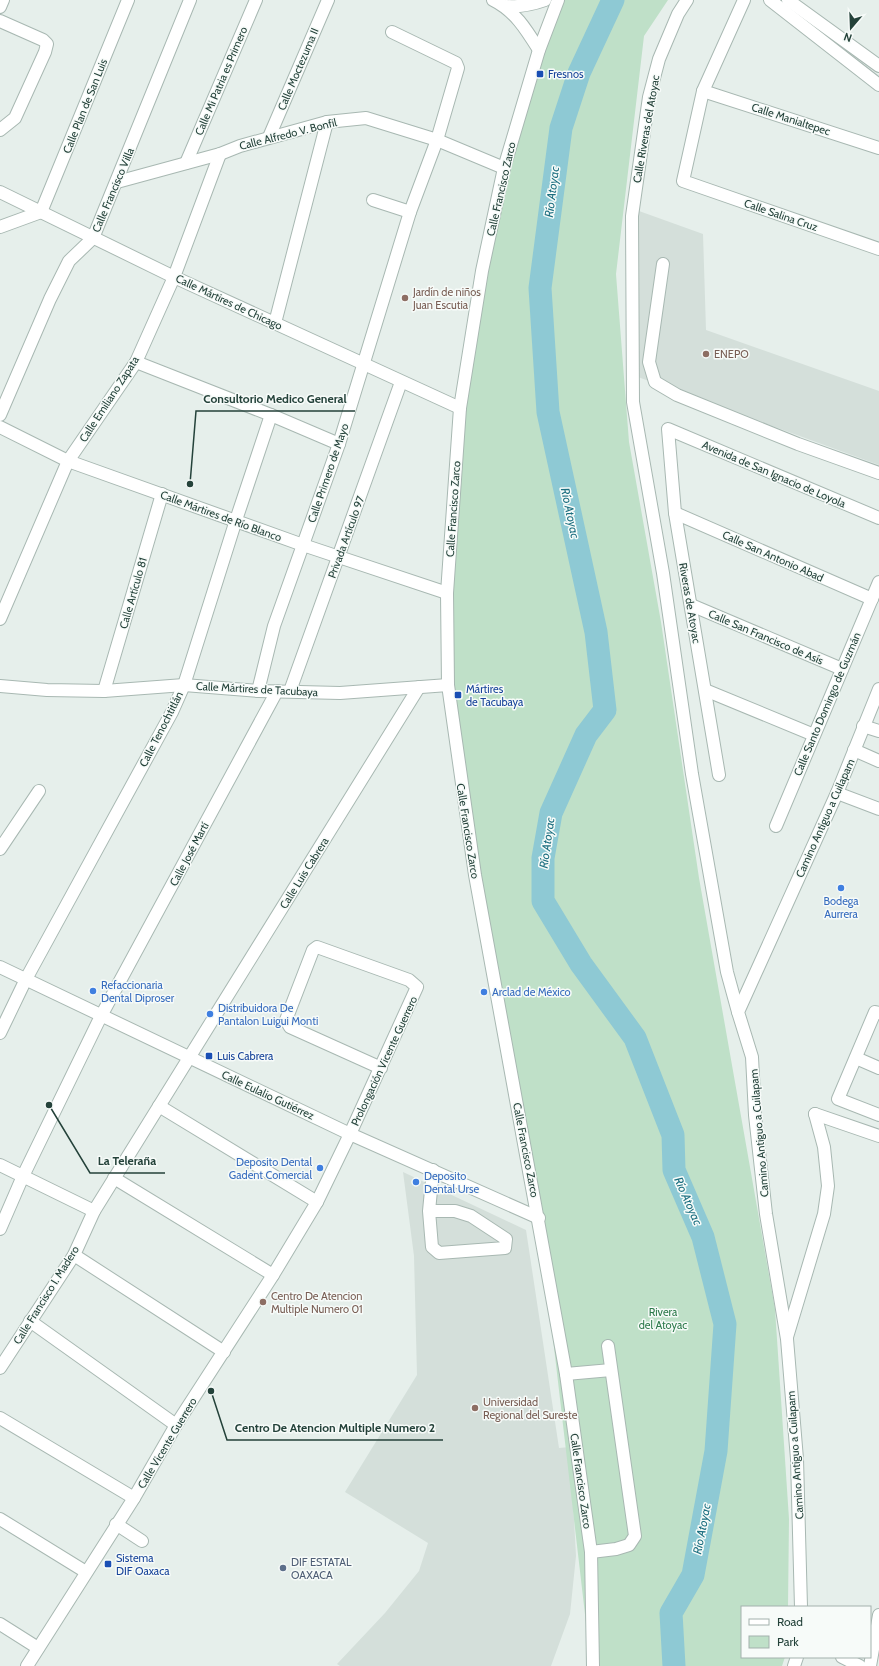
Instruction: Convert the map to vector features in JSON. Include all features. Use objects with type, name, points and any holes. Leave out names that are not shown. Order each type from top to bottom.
[{"type":"street","points":[[0,7],[3,0]]},
{"type":"street","name":"Calle Plan de San Luis","points":[[41,212],[128,0]]},
{"type":"street","name":"Calle Francisco Villa","points":[[0,414],[50,299],[69,261],[93,238],[190,0]]},
{"type":"street","name":"Calle Mi Patria es Primero","points":[[186,163],[256,0]]},
{"type":"street","name":"Calle Moctezuma II","points":[[269,137],[328,0]]},
{"type":"street","points":[[493,0],[506,6],[519,19],[539,50]]},
{"type":"street","points":[[506,6],[527,6],[545,0]]},
{"type":"street","name":"Calle Francisco Zarco","points":[[558,0],[539,50],[504,168],[482,271],[460,408],[446,593],[448,685],[475,875],[539,1218],[566,1374],[591,1552],[593,1666]]},
{"type":"street","name":"Calle Riveras del Atoyac","points":[[687,0],[678,14],[659,59],[649,97],[632,216],[633,402],[664,580],[692,774],[727,972],[738,1012]]},
{"type":"street","points":[[703,91],[744,0]]},
{"type":"street","points":[[770,0],[879,85]]},
{"type":"street","points":[[788,0],[879,66]]},
{"type":"street","points":[[0,21],[43,40],[46,44],[45,52],[15,118],[0,130]]},
{"type":"street","name":"Calle Primero de Mayo","points":[[258,691],[274,626],[339,444],[410,212],[436,140],[458,68],[456,63],[392,32]]},
{"type":"street","name":"Calle Manialtepec","points":[[703,91],[879,148]]},
{"type":"street","name":"Calle Salina Cruz","points":[[703,91],[683,181],[879,249]]},
{"type":"street","name":"Calle Alfredo V. Bonfil","points":[[117,182],[220,154],[269,137],[327,122],[366,118],[436,140],[504,168]]},
{"type":"street","points":[[275,323],[327,122]]},
{"type":"street","name":"Calle Emiliano Zapata","points":[[0,619],[68,461],[136,362],[174,277],[220,154]]},
{"type":"street","name":"Calle Mártires de Chicago","points":[[0,192],[174,277],[460,408]]},
{"type":"street","points":[[372,200],[410,212]]},
{"type":"street","points":[[0,228],[41,212]]},
{"type":"street","points":[[663,264],[649,362],[655,382],[677,396],[798,444],[879,472]]},
{"type":"street","points":[[136,362],[271,415],[339,444]]},
{"type":"street","name":"Privada Artículo 97","points":[[290,691],[402,382]]},
{"type":"street","name":"Calle Tenochtitlán","points":[[0,1033],[26,979],[168,718],[184,685],[271,415]]},
{"type":"street","name":"Calle Mártires de Río Blanco","points":[[0,427],[68,461],[339,558],[446,593]]},
{"type":"street","name":"Riveras de Atoyac","points":[[668,429],[675,513],[719,775]]},
{"type":"street","name":"Avenida de San Ignacio de Loyola","points":[[668,429],[879,518]]},
{"type":"street","name":"Calle Artículo 81","points":[[104,691],[162,494]]},
{"type":"street","name":"Calle San Antonio Abad","points":[[675,513],[872,599]]},
{"type":"street","name":"Calle Santo Domingo de Guzmán","points":[[776,826],[879,582]]},
{"type":"street","name":"Calle San Francisco de Asís","points":[[691,605],[842,669]]},
{"type":"street","name":"Calle Mártires de Tacubaya","points":[[0,686],[47,690],[104,691],[184,685],[258,691],[340,693],[448,685]]},
{"type":"street","name":"Calle Luis Cabrera","points":[[190,1058],[419,687]]},
{"type":"street","name":"Camino Antiguo a Cuilapam","points":[[802,1606],[797,1459],[787,1339],[766,1214],[755,1114],[752,1057],[738,1012],[837,793],[879,689]]},
{"type":"street","points":[[705,690],[814,735]]},
{"type":"street","name":"Calle José Martí","points":[[0,1229],[23,1176],[101,1016],[277,691]]},
{"type":"street","points":[[863,726],[879,731]]},
{"type":"street","points":[[854,750],[879,761]]},
{"type":"street","points":[[0,849],[39,791]]},
{"type":"street","points":[[837,793],[879,809]]},
{"type":"street","name":"Prolongación Vicente Guerrero","points":[[350,1134],[381,1068],[417,987],[409,980],[317,947],[313,950],[286,1020],[290,1027],[381,1068]]},
{"type":"street","name":"Calle Eulalio Gutiérrez","points":[[0,967],[350,1134],[539,1218]]},
{"type":"street","points":[[879,1014],[875,1012],[838,1099],[879,1115]]},
{"type":"street","name":"Calle Francisco I. Madero","points":[[0,1366],[74,1255],[94,1211],[190,1058]]},
{"type":"street","points":[[856,1058],[879,1068]]},
{"type":"street","points":[[159,1106],[317,1202]]},
{"type":"street","points":[[787,1339],[824,1214],[828,1186],[824,1147],[815,1114],[879,1136]]},
{"type":"street","name":"Calle Vicente Guerrero","points":[[27,1666],[116,1524],[134,1498],[176,1426],[273,1275],[317,1202],[350,1134]]},
{"type":"street","points":[[0,1165],[94,1211]]},
{"type":"street","points":[[429,1211],[456,1211],[471,1216],[506,1239],[505,1248],[440,1253],[432,1247],[429,1211],[433,1170]]},
{"type":"street","points":[[114,1178],[273,1275]]},
{"type":"street","points":[[74,1255],[224,1352]]},
{"type":"street","points":[[30,1321],[176,1426]]},
{"type":"street","points":[[591,1552],[616,1549],[629,1545],[635,1536],[608,1346]]},
{"type":"street","points":[[566,1374],[611,1370]]},
{"type":"street","points":[[0,1418],[134,1498]]},
{"type":"street","points":[[0,1519],[86,1572]]},
{"type":"street","points":[[116,1524],[142,1541]]},
{"type":"street","points":[[870,1666],[879,1615]]},
{"type":"street","points":[[0,1624],[38,1648]]},
{"type":"street","points":[[844,1658],[860,1666]]},
{"type":"shaded area","name":"ENEPO","points":[[639,211],[703,234],[706,330],[879,391],[879,465],[638,377]]},
{"type":"shaded area","name":"Universidad Regional del Sureste","points":[[403,1172],[526,1230],[559,1448],[570,1447],[576,1556],[570,1614],[551,1666],[340,1666],[337,1664],[385,1613],[419,1571],[428,1543],[345,1492],[417,1375],[414,1256]]},
{"type":"green space","name":"Rivera del Atoyac","points":[[564,0],[668,0],[644,36],[616,274],[629,442],[661,622],[699,878],[775,1309],[789,1519],[788,1606],[741,1606],[741,1658],[785,1658],[782,1666],[591,1666],[539,1218],[448,685],[460,408],[482,271],[539,50]]},
{"type":"waterway","name":"Río Atoyac","points":[[613,0],[579,73],[561,128],[540,288],[548,412],[596,632],[605,710],[586,735],[551,813],[543,858],[543,901],[581,964],[635,1038],[673,1135],[674,1170],[703,1237],[725,1324],[716,1451],[693,1575],[671,1613],[674,1666]]},
{"type":"place","name":"Fresnos","points":[[540,74]]},
{"type":"place","name":"Jardín de niños Juan Escutia","points":[[405,298]]},
{"type":"place","name":"ENEPO","points":[[706,354]]},
{"type":"place","name":"Consultorio Medico General","points":[[190,484]]},
{"type":"place","name":"Mártires de Tacubaya","points":[[458,695]]},
{"type":"place","name":"Bodega Aurrera","points":[[841,888]]},
{"type":"place","name":"Refaccionaria Dental Diproser","points":[[93,991]]},
{"type":"place","name":"Arclad de México","points":[[484,992]]},
{"type":"place","name":"Distribuidora De Pantalon Luigui Monti","points":[[210,1014]]},
{"type":"place","name":"Luis Cabrera","points":[[209,1056]]},
{"type":"place","name":"La Teleraña","points":[[49,1105]]},
{"type":"place","name":"Deposito Dental Gadent Comercial","points":[[320,1168]]},
{"type":"place","name":"Deposito Dental Urse","points":[[416,1182]]},
{"type":"place","name":"Centro De Atencion Multiple Numero 01","points":[[263,1302]]},
{"type":"place","name":"Centro De Atencion Multiple Numero 2","points":[[211,1391]]},
{"type":"place","name":"Universidad Regional del Sureste","points":[[475,1408]]},
{"type":"place","name":"Sistema DIF Oaxaca","points":[[108,1564]]},
{"type":"place","name":"DIF ESTATAL OAXACA","points":[[283,1568]]}]
